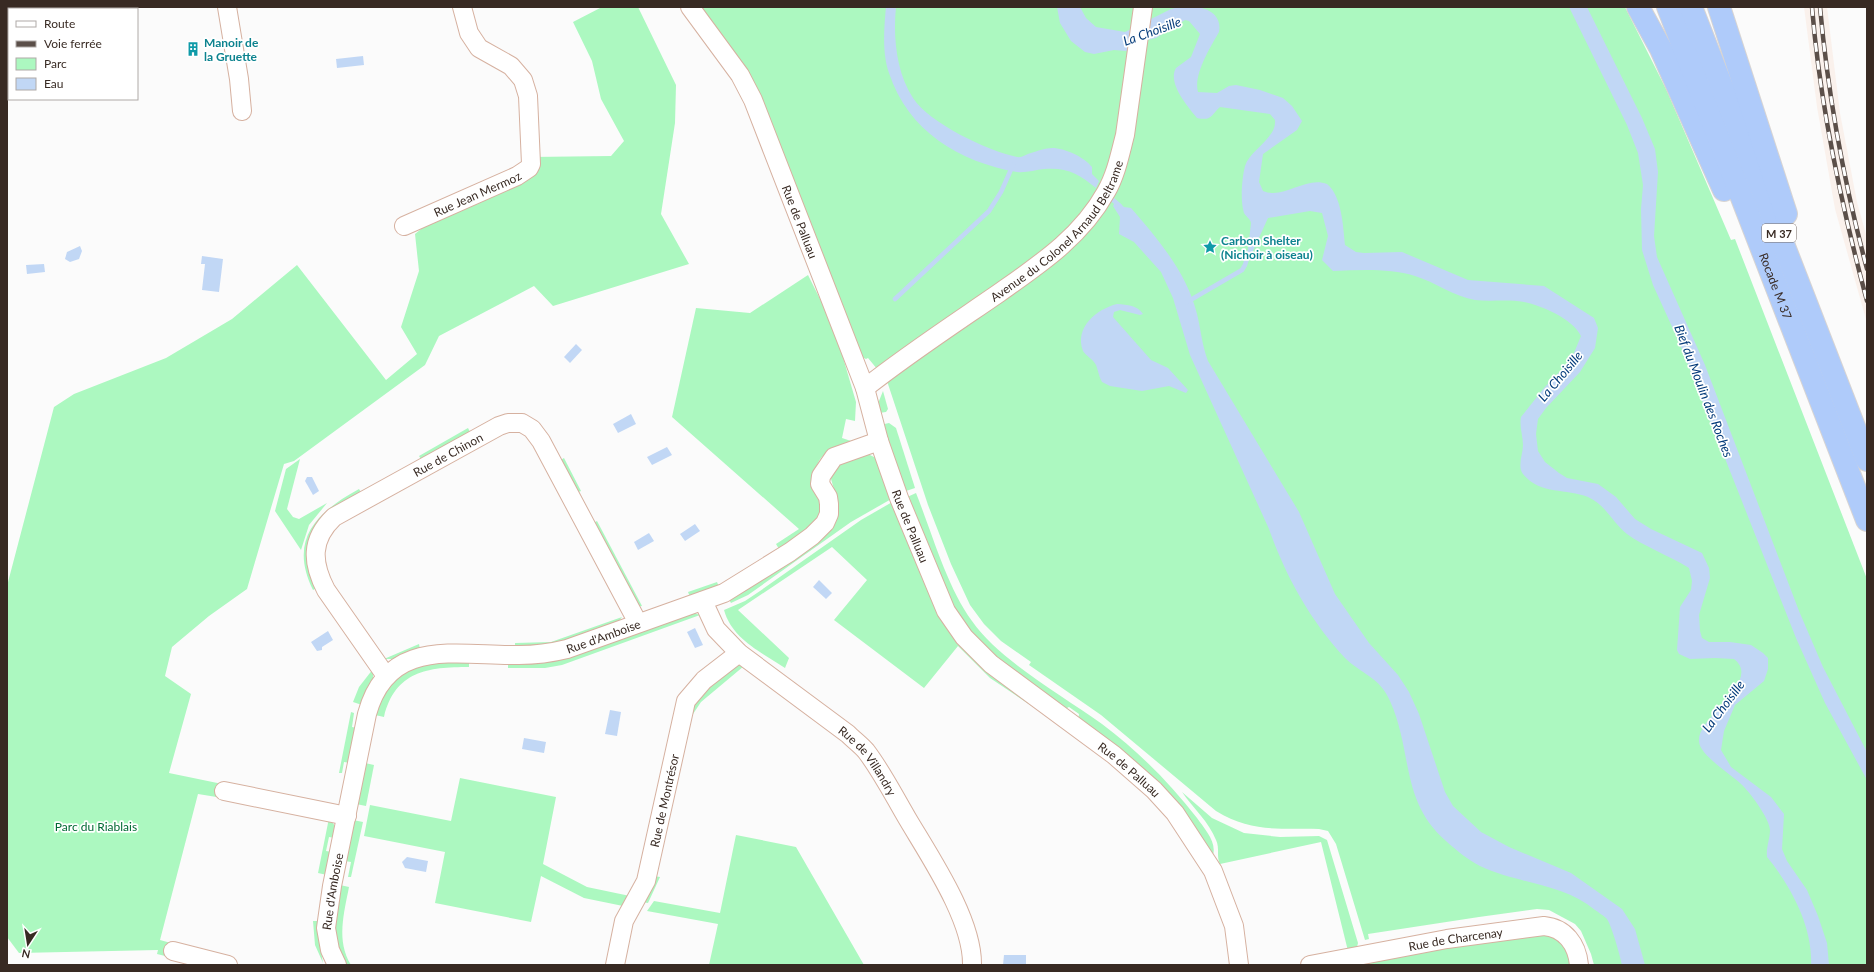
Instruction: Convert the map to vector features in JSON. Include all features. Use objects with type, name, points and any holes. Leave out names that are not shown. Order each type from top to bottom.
[{"type":"highway","points":[[1638,7],[1661,49],[1751,251],[1770,268]]},
{"type":"highway","name":"Rocade M 37","points":[[1668,7],[1867,520]]},
{"type":"highway","name":"Rocade M 37","points":[[1691,7],[1867,460]]},
{"type":"highway","points":[[1719,7],[1794,237],[1790,261]]},
{"type":"street","points":[[227,7],[239,79],[242,111]]},
{"type":"street","name":"Rue Jean Mermoz","points":[[404,226],[517,176],[528,168],[530,164],[528,96],[523,80],[511,66],[479,48],[469,33],[462,7]]},
{"type":"street","name":"Rue de Palluau","points":[[690,7],[740,75],[753,100],[865,388],[879,441],[899,498],[937,592],[955,625],[975,649],[991,664],[1114,755],[1154,790],[1175,813],[1214,871],[1234,926],[1239,965]]},
{"type":"street","name":"Avenue du Colonel Arnaud Beltrame","points":[[865,388],[1050,257],[1083,226],[1106,194],[1116,171],[1125,134],[1142,15]]},
{"type":"street","name":"Rue de Chinon","points":[[386,676],[326,590],[319,577],[315,553],[321,532],[334,517],[477,438],[508,423],[522,423],[532,429],[541,441],[638,623]]},
{"type":"street","name":"Rue d'Amboise","points":[[337,965],[330,950],[326,928],[332,886],[370,704],[379,685],[386,676],[402,664],[422,656],[538,655],[568,649],[724,593],[820,530],[829,514],[829,504],[828,497],[820,484],[822,476],[834,457],[879,441]]},
{"type":"street","name":"Rue de Villandry","points":[[703,601],[716,629],[739,653],[842,730],[864,749],[878,769],[957,907],[966,932],[972,965]]},
{"type":"street","name":"Rue de Montrésor","points":[[615,965],[624,921],[648,874],[686,701],[704,680],[739,653]]},
{"type":"street","points":[[224,791],[347,816]]},
{"type":"street","name":"Rue de Charcenay","points":[[1310,965],[1440,940],[1544,926],[1557,929],[1568,938],[1576,951],[1578,965]]},
{"type":"street","points":[[173,951],[228,965]]},
{"type":"shaded area","points":[[1804,7],[1827,7],[1840,113],[1857,202],[1867,238],[1867,323],[1835,209],[1817,107]]},
{"type":"green space","name":"Parc du Riablais","points":[[602,7],[638,7],[676,85],[675,123],[661,214],[689,264],[553,306],[534,286],[439,336],[425,365],[294,461],[284,464],[247,589],[209,616],[172,647],[165,676],[191,694],[169,773],[232,786],[229,799],[198,794],[160,940],[189,948],[185,961],[157,954],[158,950],[19,953],[7,937],[7,586],[54,407],[74,394],[166,358],[232,319],[297,265],[386,380],[417,354],[401,327],[419,271],[415,234],[426,225],[517,176],[531,157],[611,156],[624,141],[601,99],[592,61],[573,22]]},
{"type":"green space","points":[[698,7],[1625,7],[1667,91],[1731,240],[1735,239],[1867,579],[1867,965],[1594,965],[1581,931],[1575,924],[1549,910],[1537,909],[1368,934],[1369,939],[1365,940],[1336,844],[1328,831],[1319,829],[1279,829],[1254,826],[1229,818],[1216,811],[1101,715],[1029,665],[1031,662],[1001,641],[984,624],[970,605],[951,564],[928,505],[887,381],[868,358],[866,359],[860,356],[810,237]]},
{"type":"green space","points":[[808,275],[822,303],[842,354],[856,402],[855,421],[846,419],[842,438],[851,441],[828,451],[817,465],[815,472],[822,506],[821,513],[817,520],[806,531],[779,549],[776,544],[799,529],[672,417],[696,308],[750,313]]},
{"type":"green space","points":[[883,391],[888,409],[886,412],[879,413],[877,406]]},
{"type":"green space","points":[[889,423],[896,428],[915,488],[903,492],[880,425]]},
{"type":"green space","points":[[468,428],[471,434],[422,461],[419,456]]},
{"type":"green space","points":[[864,452],[878,459],[893,498],[851,522],[748,595],[731,603],[728,598],[824,536],[836,496],[831,479],[832,468]]},
{"type":"green space","points":[[564,458],[581,491],[576,493],[559,461]]},
{"type":"green space","points":[[300,459],[287,509],[293,517],[299,519],[327,503],[309,525],[301,550],[275,511],[286,469]]},
{"type":"green space","points":[[359,489],[362,494],[325,519],[318,587],[313,590],[306,572],[304,556],[305,542],[311,529],[319,518],[331,507]]},
{"type":"green space","points":[[916,493],[955,592],[972,621],[984,636],[998,650],[1032,677],[1102,724],[1141,756],[1176,792],[1203,826],[1212,840],[1214,850],[1213,855],[1078,721],[1079,714],[1069,707],[1063,710],[1013,674],[959,622],[905,498]]},
{"type":"green space","points":[[894,501],[931,594],[1069,731],[990,678],[958,646],[924,688],[834,620],[867,580],[832,547],[738,610],[789,658],[785,668],[748,644],[740,637],[728,620],[724,610],[745,601],[861,520]]},
{"type":"green space","points":[[597,521],[642,606],[636,607],[592,524]]},
{"type":"green space","points":[[717,582],[719,587],[690,597],[688,592]]},
{"type":"green space","points":[[694,613],[700,615],[562,665],[545,668],[508,668],[508,663],[535,664],[561,660]]},
{"type":"green space","points":[[622,617],[619,621],[574,640],[515,649],[515,643],[551,642]]},
{"type":"green space","points":[[419,644],[420,649],[396,659],[384,659]]},
{"type":"green space","points":[[469,662],[469,667],[440,668],[415,675],[405,681],[396,690],[389,702],[384,717],[375,715],[377,706],[394,679],[423,663]]},
{"type":"green space","points":[[738,665],[744,666],[701,702],[693,714],[688,713],[696,697]]},
{"type":"green space","points":[[373,669],[373,679],[362,705],[353,702],[359,687]]},
{"type":"green space","points":[[351,712],[354,713],[352,727],[357,728],[350,763],[344,762],[342,773],[339,773]]},
{"type":"green space","points":[[365,763],[374,765],[366,806],[356,804]]},
{"type":"green space","points":[[460,778],[556,797],[543,864],[587,887],[630,896],[623,906],[584,898],[541,876],[531,922],[435,903],[445,852],[364,836],[370,805],[451,821]]},
{"type":"green space","points":[[1182,792],[1212,818],[1244,833],[1280,837],[1319,836],[1327,840],[1358,943],[1357,947],[1348,951],[1321,842],[1220,864],[1218,858],[1218,846],[1213,833]]},
{"type":"green space","points":[[329,818],[335,826],[335,838],[329,837],[326,851],[332,852],[327,875],[318,873]]},
{"type":"green space","points":[[353,820],[363,822],[351,877],[348,877],[351,862],[345,861]]},
{"type":"green space","points":[[736,835],[796,847],[864,965],[709,965],[718,924],[647,911],[654,901],[720,913]]},
{"type":"green space","points":[[654,876],[660,877],[648,903],[642,902]]},
{"type":"green space","points":[[340,885],[349,887],[343,917],[342,937],[346,956],[351,965],[343,965],[333,936]]},
{"type":"green space","points":[[313,921],[319,921],[318,933],[323,963],[315,945]]},
{"type":"green space","points":[[1549,933],[1559,935],[1573,965],[1358,965],[1400,953]]},
{"type":"water","name":"La Choisille","points":[[1187,6],[1204,8],[1211,12],[1219,23],[1219,32],[1200,69],[1197,85],[1198,92],[1217,93],[1229,86],[1236,85],[1260,90],[1283,98],[1292,106],[1302,121],[1297,130],[1263,154],[1259,182],[1263,191],[1279,193],[1311,183],[1319,182],[1327,184],[1332,189],[1339,204],[1345,245],[1356,252],[1402,252],[1468,280],[1544,286],[1594,318],[1598,328],[1595,348],[1580,372],[1546,408],[1538,419],[1536,434],[1538,451],[1545,462],[1567,478],[1598,484],[1616,497],[1635,519],[1651,529],[1702,553],[1709,568],[1710,578],[1699,615],[1702,638],[1709,642],[1730,642],[1751,645],[1768,658],[1768,669],[1764,681],[1735,705],[1724,731],[1721,750],[1731,767],[1771,797],[1784,814],[1782,849],[1787,861],[1807,890],[1818,916],[1827,943],[1829,965],[1811,965],[1811,951],[1808,936],[1799,908],[1776,868],[1767,857],[1770,830],[1763,812],[1745,788],[1716,764],[1700,746],[1699,741],[1701,731],[1735,688],[1740,678],[1741,668],[1734,659],[1690,659],[1679,654],[1677,650],[1680,607],[1691,590],[1692,581],[1689,568],[1627,534],[1600,504],[1594,500],[1580,494],[1554,490],[1537,485],[1530,481],[1521,471],[1520,464],[1523,445],[1520,424],[1521,417],[1544,388],[1571,360],[1581,336],[1577,330],[1564,318],[1539,306],[1518,301],[1475,300],[1452,293],[1405,273],[1375,270],[1333,271],[1322,260],[1328,236],[1322,213],[1310,211],[1268,218],[1250,257],[1247,258],[1251,223],[1244,213],[1242,202],[1245,166],[1252,155],[1272,133],[1275,120],[1270,114],[1220,107],[1206,119],[1197,118],[1176,88],[1174,81],[1176,68],[1191,57],[1200,34],[1189,21],[1185,20],[1156,38],[1144,41],[1126,51],[1114,50],[1094,54],[1085,52],[1071,41],[1060,23],[1057,7],[1080,7],[1086,18],[1096,27],[1125,32],[1178,7]]},
{"type":"water","points":[[886,7],[896,7],[895,30],[897,54],[907,88],[913,98],[932,117],[960,135],[1005,154],[1019,157],[1047,148],[1057,148],[1074,154],[1089,163],[1092,167],[1092,174],[1099,181],[1096,188],[1078,175],[1066,170],[1044,169],[1017,172],[996,167],[956,152],[938,140],[909,112],[889,73],[884,49]]},
{"type":"water","name":"Bief du Moulin des Roches","points":[[1569,7],[1587,7],[1642,118],[1655,149],[1658,172],[1654,236],[1657,257],[1705,365],[1799,611],[1823,667],[1867,752],[1867,780],[1825,703],[1796,638],[1679,342],[1653,285],[1642,250],[1641,209],[1643,185],[1638,153],[1627,125]]},
{"type":"water","points":[[363,56],[364,65],[337,68],[336,59]]},
{"type":"water","points":[[1116,200],[1124,207],[1131,208],[1161,244],[1179,271],[1186,284],[1197,314],[1204,350],[1208,361],[1299,512],[1335,594],[1369,643],[1398,675],[1409,692],[1419,714],[1445,792],[1453,806],[1481,832],[1509,847],[1571,873],[1622,909],[1635,929],[1645,965],[1622,965],[1618,948],[1607,919],[1582,901],[1554,889],[1509,877],[1480,866],[1454,848],[1431,826],[1414,793],[1397,720],[1386,693],[1376,681],[1345,658],[1333,644],[1310,613],[1291,581],[1190,355],[1173,298],[1161,272],[1134,242],[1119,234],[1120,217],[1113,206]]},
{"type":"water","points":[[80,246],[82,251],[79,259],[70,262],[65,259],[67,252]]},
{"type":"water","points":[[202,256],[223,259],[219,292],[202,290],[205,264],[201,264]]},
{"type":"water","points":[[44,264],[45,272],[27,274],[26,265]]},
{"type":"water","points":[[1117,304],[1135,307],[1141,311],[1143,314],[1140,315],[1120,310],[1114,312],[1113,317],[1151,360],[1168,368],[1188,390],[1186,393],[1169,386],[1142,391],[1110,386],[1102,382],[1095,363],[1083,351],[1081,342],[1082,334],[1089,320],[1109,306]]},
{"type":"water","points":[[576,344],[582,350],[570,363],[564,357]]},
{"type":"water","points":[[631,414],[636,424],[618,433],[613,424]]},
{"type":"water","points":[[667,447],[672,455],[652,465],[647,457]]},
{"type":"water","points":[[307,477],[312,477],[319,491],[313,495],[305,481]]},
{"type":"water","points":[[695,524],[700,531],[685,541],[680,534]]},
{"type":"water","points":[[649,533],[654,541],[638,550],[634,542]]},
{"type":"water","points":[[819,580],[832,593],[826,599],[813,587]]},
{"type":"water","points":[[695,628],[703,645],[695,648],[687,632]]},
{"type":"water","points":[[328,631],[333,640],[322,647],[322,650],[317,651],[311,642]]},
{"type":"water","points":[[610,710],[621,712],[617,736],[605,734]]},
{"type":"water","points":[[524,738],[546,742],[544,753],[522,749]]},
{"type":"water","points":[[407,857],[428,861],[426,872],[405,868],[402,862]]},
{"type":"water","points":[[1004,955],[1026,955],[1026,965],[1003,965]]},
{"type":"waterway","points":[[895,299],[989,211],[1001,192],[1013,165]]},
{"type":"waterway","points":[[1107,195],[1120,206]]},
{"type":"waterway","points":[[1187,302],[1242,270],[1249,252]]},
{"type":"railway","points":[[1812,7],[1820,81],[1826,118],[1840,191],[1867,301]]},
{"type":"railway","points":[[1820,7],[1832,106],[1844,172],[1867,269]]},
{"type":"place","name":"Manoir de la Gruette","points":[[193,49]]},
{"type":"place","name":"Carbon Shelter (Nichoir à oiseau)","points":[[1210,247]]}]
